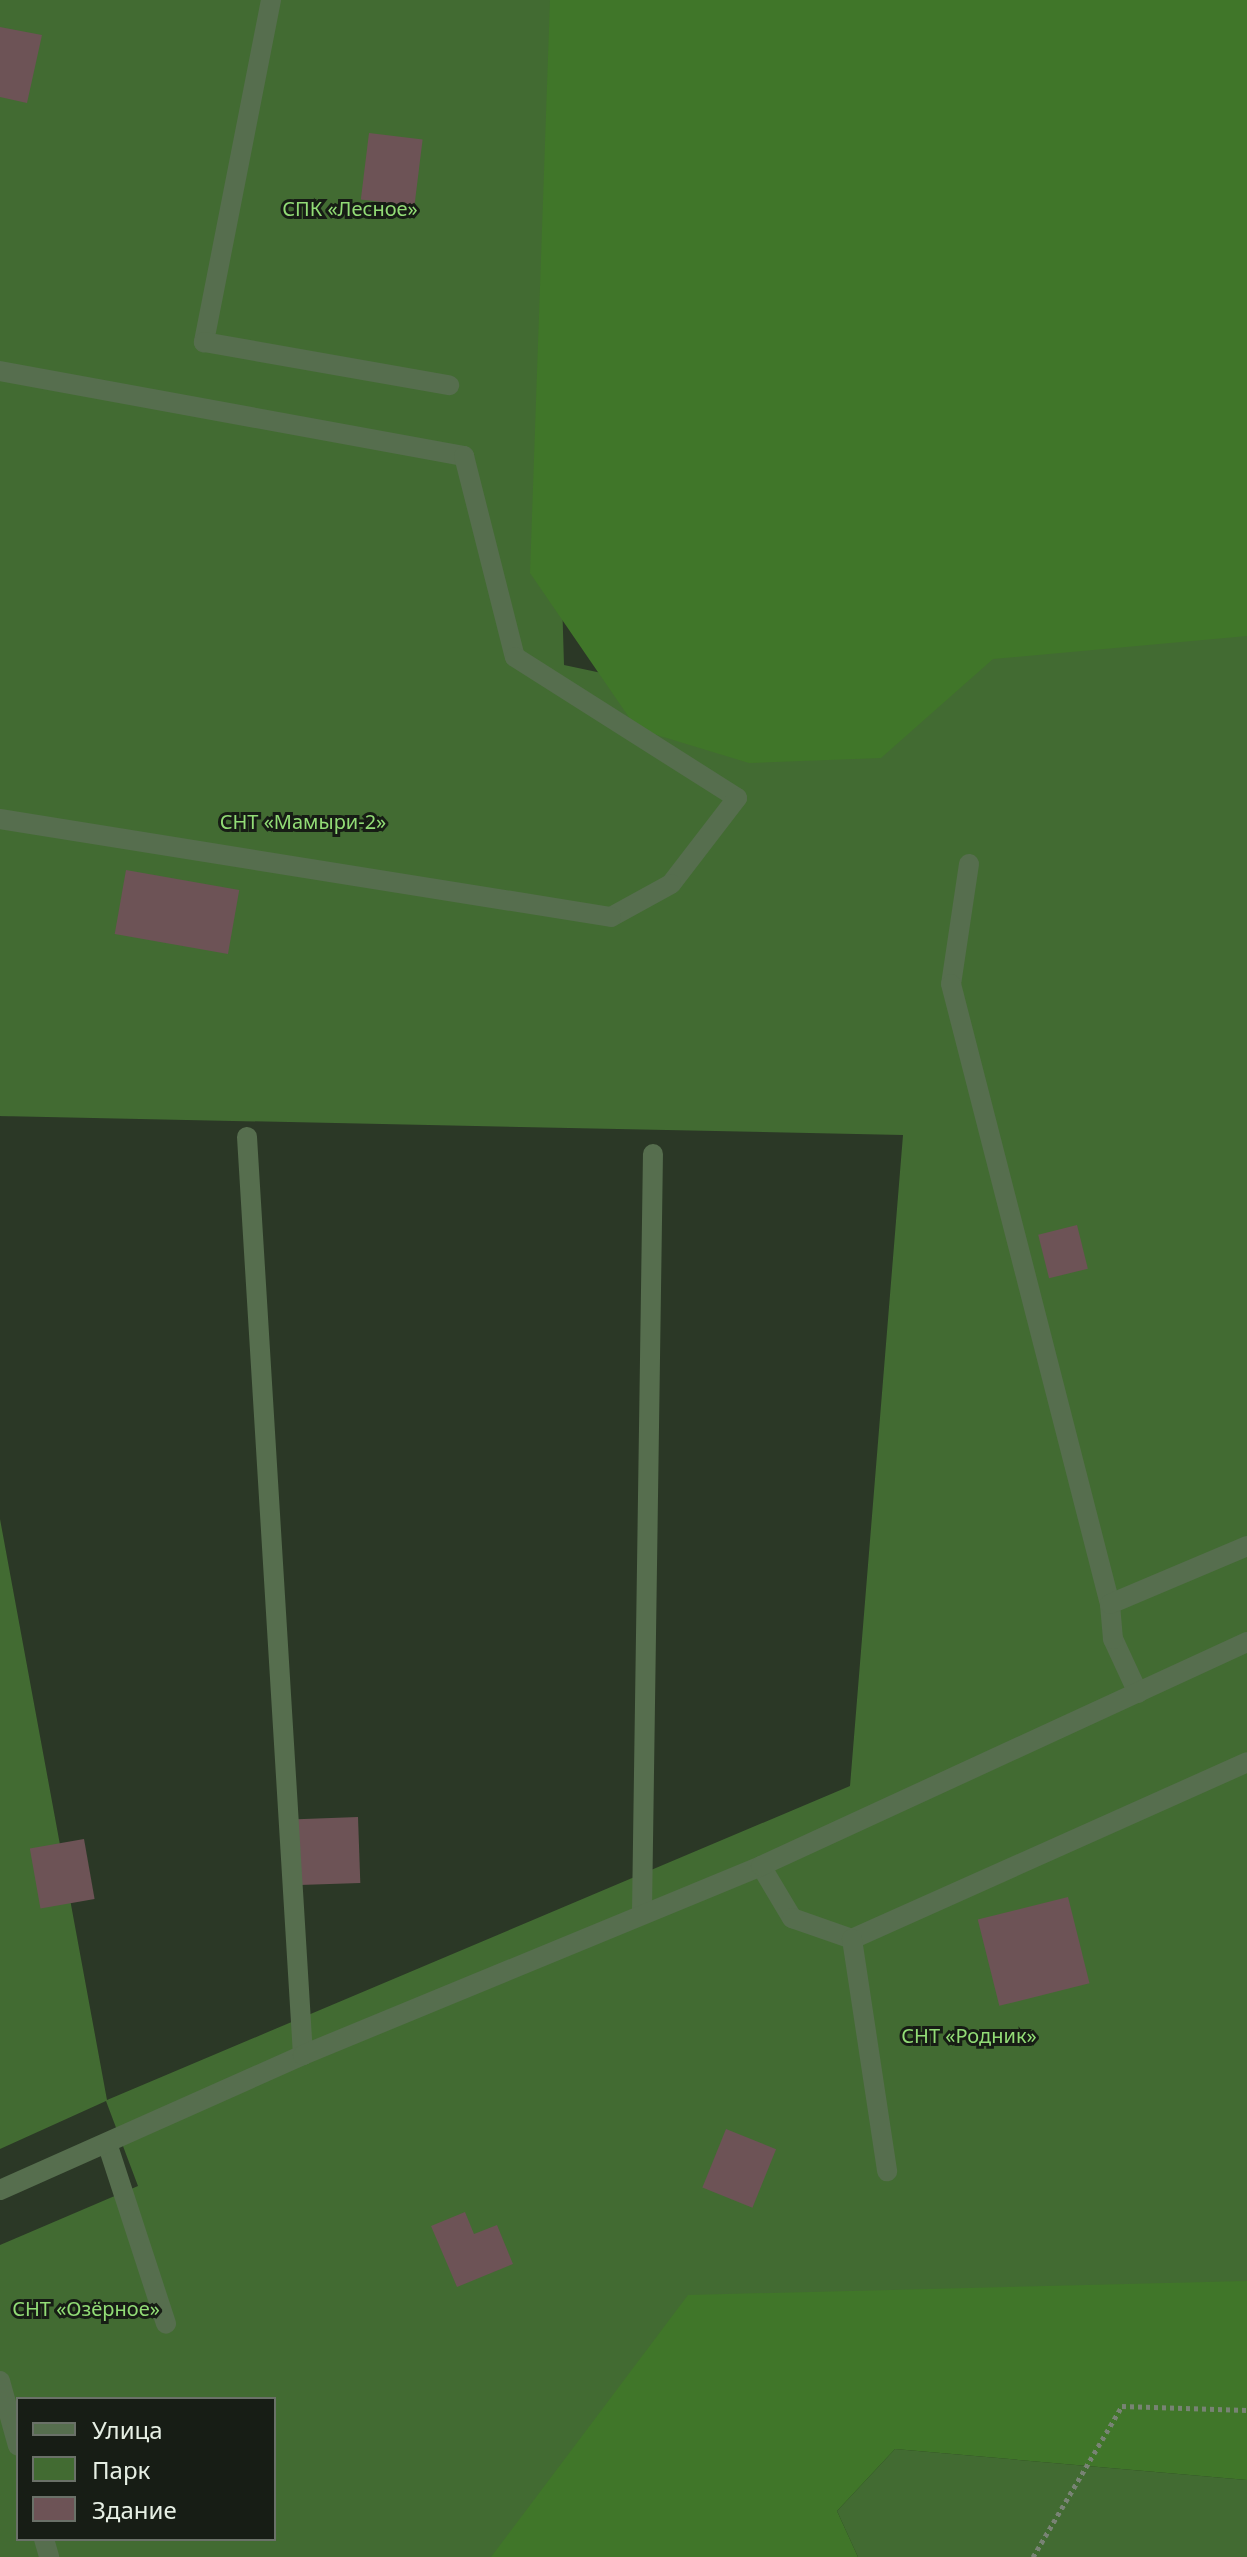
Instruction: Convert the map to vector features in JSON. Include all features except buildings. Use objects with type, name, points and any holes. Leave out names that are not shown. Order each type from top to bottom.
[{"type":"street","points":[[271,0],[204,342],[449,385]]},
{"type":"street","points":[[0,371],[464,456],[515,657],[737,798],[671,884],[611,917],[0,819]]},
{"type":"street","points":[[969,864],[951,984],[1110,1604],[1113,1639],[1138,1693]]},
{"type":"street","points":[[247,1137],[303,2055]]},
{"type":"street","points":[[642,1911],[653,1154]]},
{"type":"street","points":[[1110,1604],[1247,1546]]},
{"type":"street","points":[[0,2190],[303,2055],[642,1911],[761,1866],[1247,1642]]},
{"type":"street","points":[[761,1866],[792,1918],[852,1939],[1247,1762]]},
{"type":"street","points":[[852,1939],[887,2171]]},
{"type":"street","points":[[107,2143],[166,2324]]},
{"type":"street","points":[[0,2381],[16,2439]]},
{"type":"path","points":[[1033,2557],[1122,2406],[1247,2410]]},
{"type":"green space","points":[[0,0],[573,0],[558,464],[564,665],[879,732],[979,630],[1247,587],[1247,2299],[541,2557],[0,2557],[0,2245],[138,2186],[106,2101],[0,2149],[0,1519],[107,2100],[850,1786],[903,1135],[0,1116]]},
{"type":"green space","points":[[550,0],[1247,0],[1247,636],[993,659],[881,758],[749,763],[637,729],[530,573]]},
{"type":"green space","points":[[1247,2281],[1247,2480],[895,2449],[837,2511],[858,2557],[491,2557],[688,2295]]},
{"type":"green space","points":[[895,2449],[1247,2480],[1247,2557],[858,2557],[837,2511]]},
{"type":"park label","name":"СПК «Лесное»","points":[[350,208]]},
{"type":"park label","name":"СНТ «Мамыри-2»","points":[[303,821]]},
{"type":"park label","name":"СНТ «Родник»","points":[[969,2035]]},
{"type":"park label","name":"СНТ «Озёрное»","points":[[86,2308]]}]
